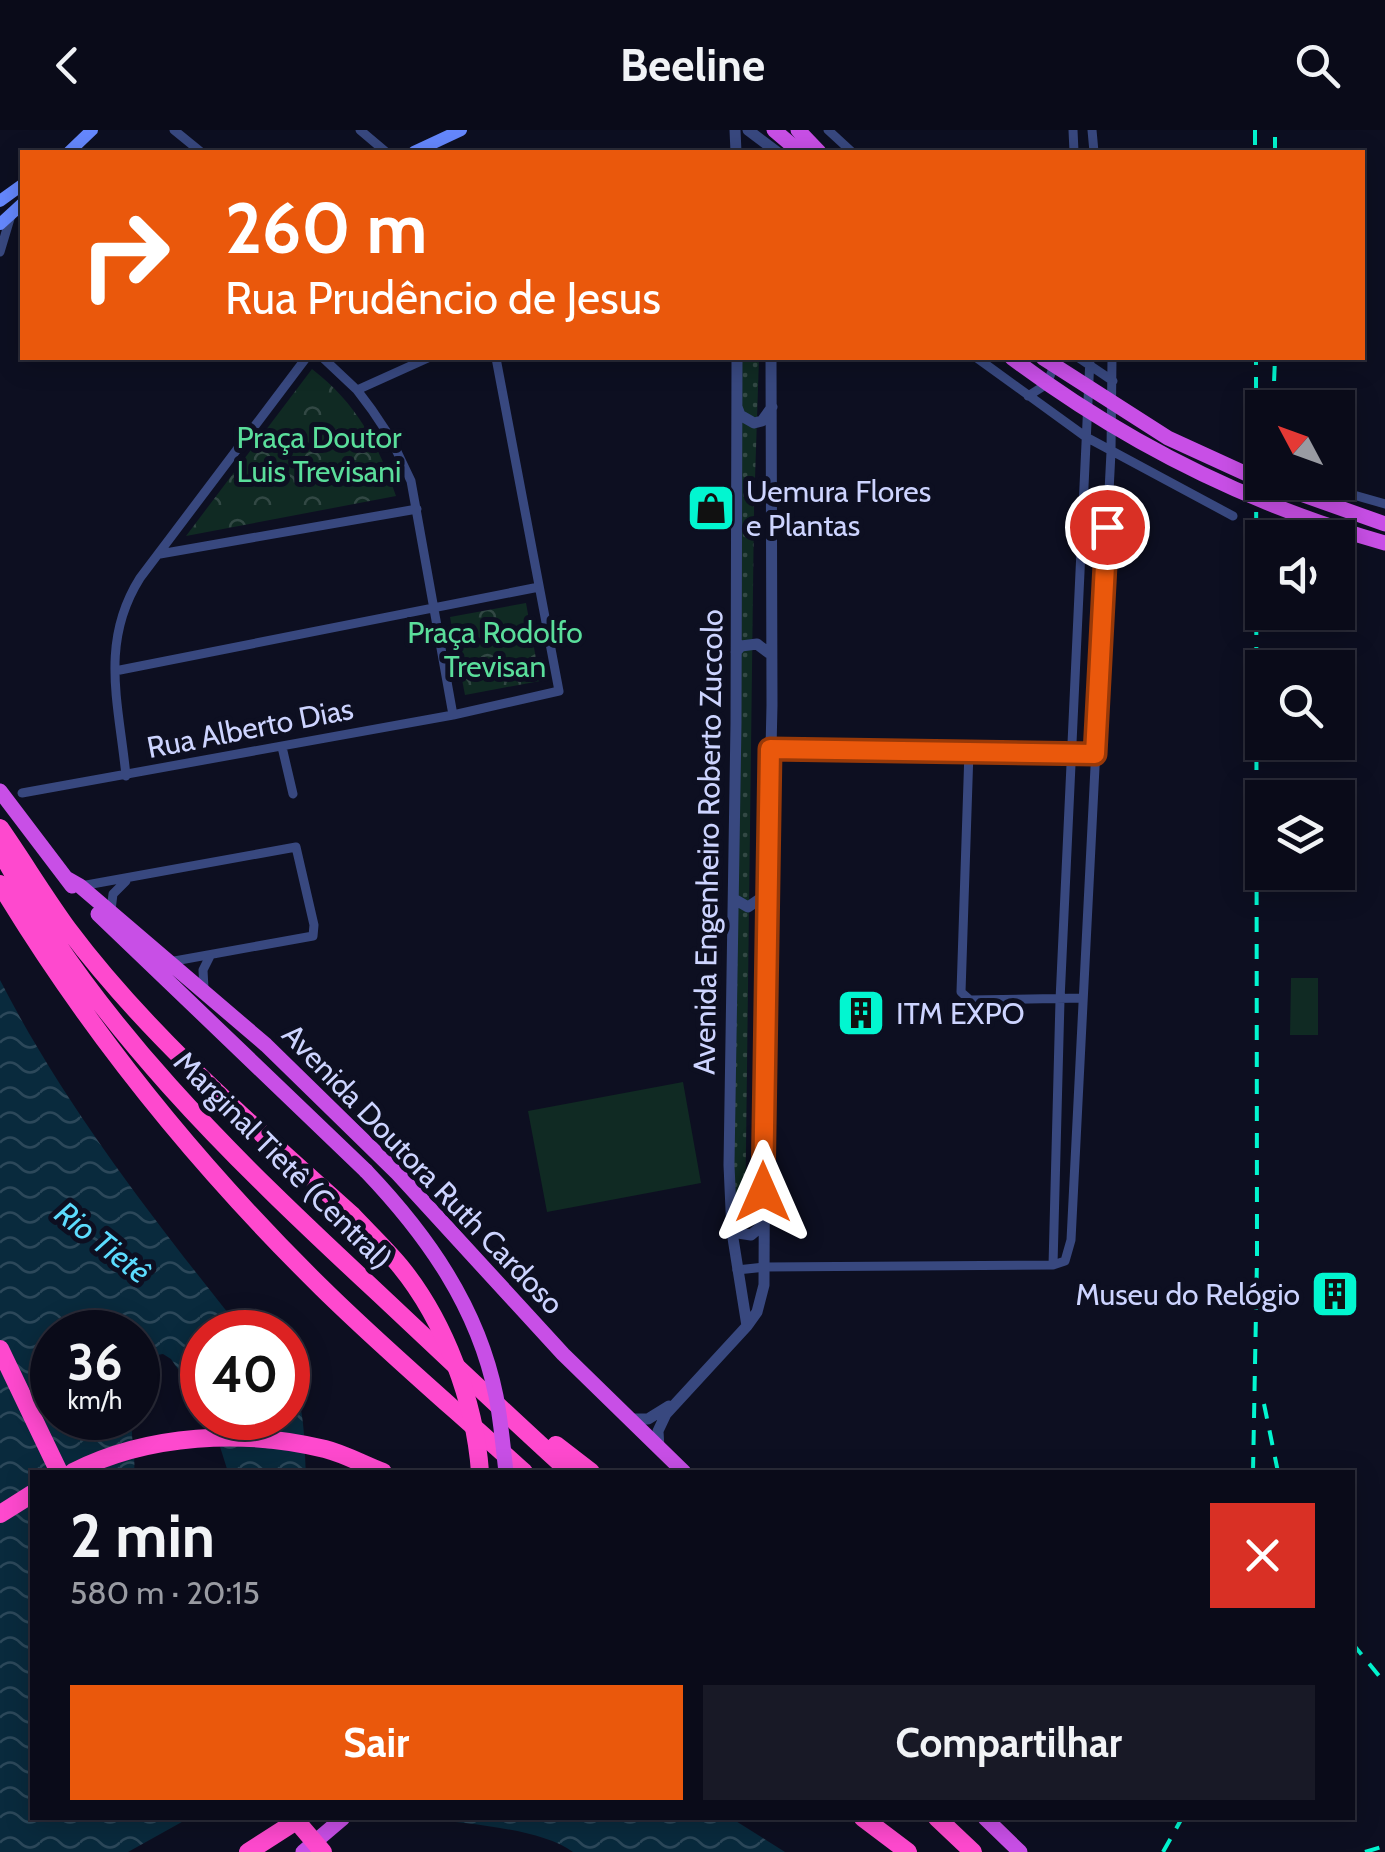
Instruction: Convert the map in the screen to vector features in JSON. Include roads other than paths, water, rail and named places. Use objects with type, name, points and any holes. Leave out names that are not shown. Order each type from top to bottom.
[{"type":"highway","points":[[774,130],[798,150]]},
{"type":"highway","points":[[798,130],[817,150]]},
{"type":"highway","points":[[1015,360],[1063,395],[1164,455],[1300,516],[1385,543]]},
{"type":"highway","points":[[1047,360],[1168,438],[1245,473]]},
{"type":"highway","points":[[1316,500],[1385,524]]},
{"type":"highway","points":[[0,791],[83,899],[366,1171],[423,1235],[468,1313],[496,1396],[506,1470]]},
{"type":"highway","points":[[0,828],[69,930],[126,998],[223,1097],[352,1215],[401,1268],[436,1325],[468,1403],[480,1470]]},
{"type":"highway","name":"Marginal Tietê (Central)","points":[[0,850],[52,936],[164,1083],[294,1216],[568,1470]]},
{"type":"highway","name":"Avenida Doutora Ruth Cardoso","points":[[73,882],[266,1045],[376,1152],[530,1320],[682,1470]]},
{"type":"highway","points":[[0,884],[97,1027],[252,1216],[325,1291],[522,1470]]},
{"type":"highway","points":[[377,1292],[399,1297],[517,1413],[588,1470]]},
{"type":"highway","points":[[0,1348],[58,1470]]},
{"type":"highway","points":[[78,1470],[138,1450],[216,1438],[288,1442],[330,1450],[378,1470]]},
{"type":"highway","points":[[0,1514],[30,1495]]},
{"type":"highway","points":[[296,1820],[323,1852]]},
{"type":"highway","points":[[248,1852],[299,1820]]},
{"type":"highway","points":[[303,1852],[341,1820]]},
{"type":"highway","points":[[866,1820],[908,1852]]},
{"type":"highway","points":[[939,1820],[973,1852]]},
{"type":"highway","points":[[987,1820],[1020,1852]]},
{"type":"main road","points":[[77,150],[92,130]]},
{"type":"main road","points":[[418,150],[461,130]]},
{"type":"main road","points":[[0,201],[20,186]]},
{"type":"main road","points":[[0,224],[18,208]]},
{"type":"street","points":[[174,130],[199,150]]},
{"type":"street","points":[[360,130],[384,150]]},
{"type":"street","points":[[748,130],[774,150]]},
{"type":"street","points":[[828,130],[850,150]]},
{"type":"street","points":[[0,252],[18,208]]},
{"type":"street","points":[[126,776],[114,646],[121,614],[140,578],[305,360]]},
{"type":"street","points":[[325,360],[357,390],[403,461],[417,509],[453,715]]},
{"type":"street","points":[[357,390],[424,360]]},
{"type":"street","points":[[115,672],[539,588],[496,360]]},
{"type":"street","name":"Avenida Engenheiro Roberto Zuccolo","points":[[737,360],[729,1166],[732,1232],[747,1326]]},
{"type":"street","name":"Avenida Engenheiro Roberto Zuccolo","points":[[659,1448],[660,1424],[747,1326],[762,1298],[770,749],[770,360]]},
{"type":"street","points":[[980,360],[1110,452],[1234,516]]},
{"type":"street","points":[[1028,396],[1047,384],[1056,360]]},
{"type":"street","points":[[737,1270],[1053,1265],[1064,1263],[1070,1249],[1112,360]]},
{"type":"street","points":[[1090,362],[1113,382]]},
{"type":"street","points":[[1053,1265],[1060,1000],[1090,362]]},
{"type":"street","points":[[737,407],[740,415],[754,423],[762,421],[772,407]]},
{"type":"street","points":[[1355,495],[1385,504]]},
{"type":"street","points":[[160,554],[417,509]]},
{"type":"street","name":"Rua Alberto Dias","points":[[22,793],[487,709],[559,690],[539,588]]},
{"type":"street","points":[[736,652],[749,643],[770,653]]},
{"type":"street","points":[[282,747],[293,794]]},
{"type":"street","points":[[770,749],[1095,754]]},
{"type":"street","points":[[968,751],[961,992],[970,1000],[1082,998]]},
{"type":"street","points":[[73,882],[128,880],[295,847],[315,934],[169,962]]},
{"type":"street","points":[[1068,877],[1089,878]]},
{"type":"street","points":[[111,912],[113,894],[128,880]]},
{"type":"street","points":[[734,899],[748,906],[768,894]]},
{"type":"street","points":[[204,992],[202,976],[210,956]]},
{"type":"street","points":[[732,1232],[752,1235],[763,1225]]},
{"type":"street","name":"Avenida Engenheiro Roberto Zuccolo","points":[[629,1419],[648,1419],[677,1401]]},
{"type":"water","name":"Rio Tietê","points":[[0,980],[82,1118],[226,1310],[180,1310],[180,1372],[171,1359],[160,1354],[160,1310],[30,1310],[30,1440],[132,1440],[134,1470],[30,1470],[30,1820],[185,1820],[128,1852],[0,1852]]},
{"type":"water","points":[[218,1440],[304,1440],[306,1470],[227,1470]]},
{"type":"water","points":[[441,1820],[734,1820],[785,1852],[573,1852],[542,1837]]},
{"type":"railway","points":[[1255,130],[1255,150]]},
{"type":"railway","points":[[1275,130],[1275,150]]},
{"type":"railway","points":[[1253,1470],[1257,1258],[1256,360]]},
{"type":"railway","points":[[1274,390],[1275,360]]},
{"type":"railway","points":[[1264,1404],[1278,1470]]},
{"type":"railway","points":[[1355,1647],[1385,1683]]},
{"type":"railway","points":[[1163,1852],[1181,1820]]},
{"type":"railway","points":[[1365,1852],[1385,1846]]},
{"type":"place","name":"Uemura Flores e Plantas","points":[[711,508]]},
{"type":"place","name":"ITM EXPO","points":[[861,1013]]},
{"type":"place","name":"Museu do Relógio","points":[[1335,1294]]},
{"type":"park label","name":"Praça Doutor Luis Trevisani","points":[[319,454]]},
{"type":"park label","name":"Praça Rodolfo Trevisan","points":[[495,649]]}]
